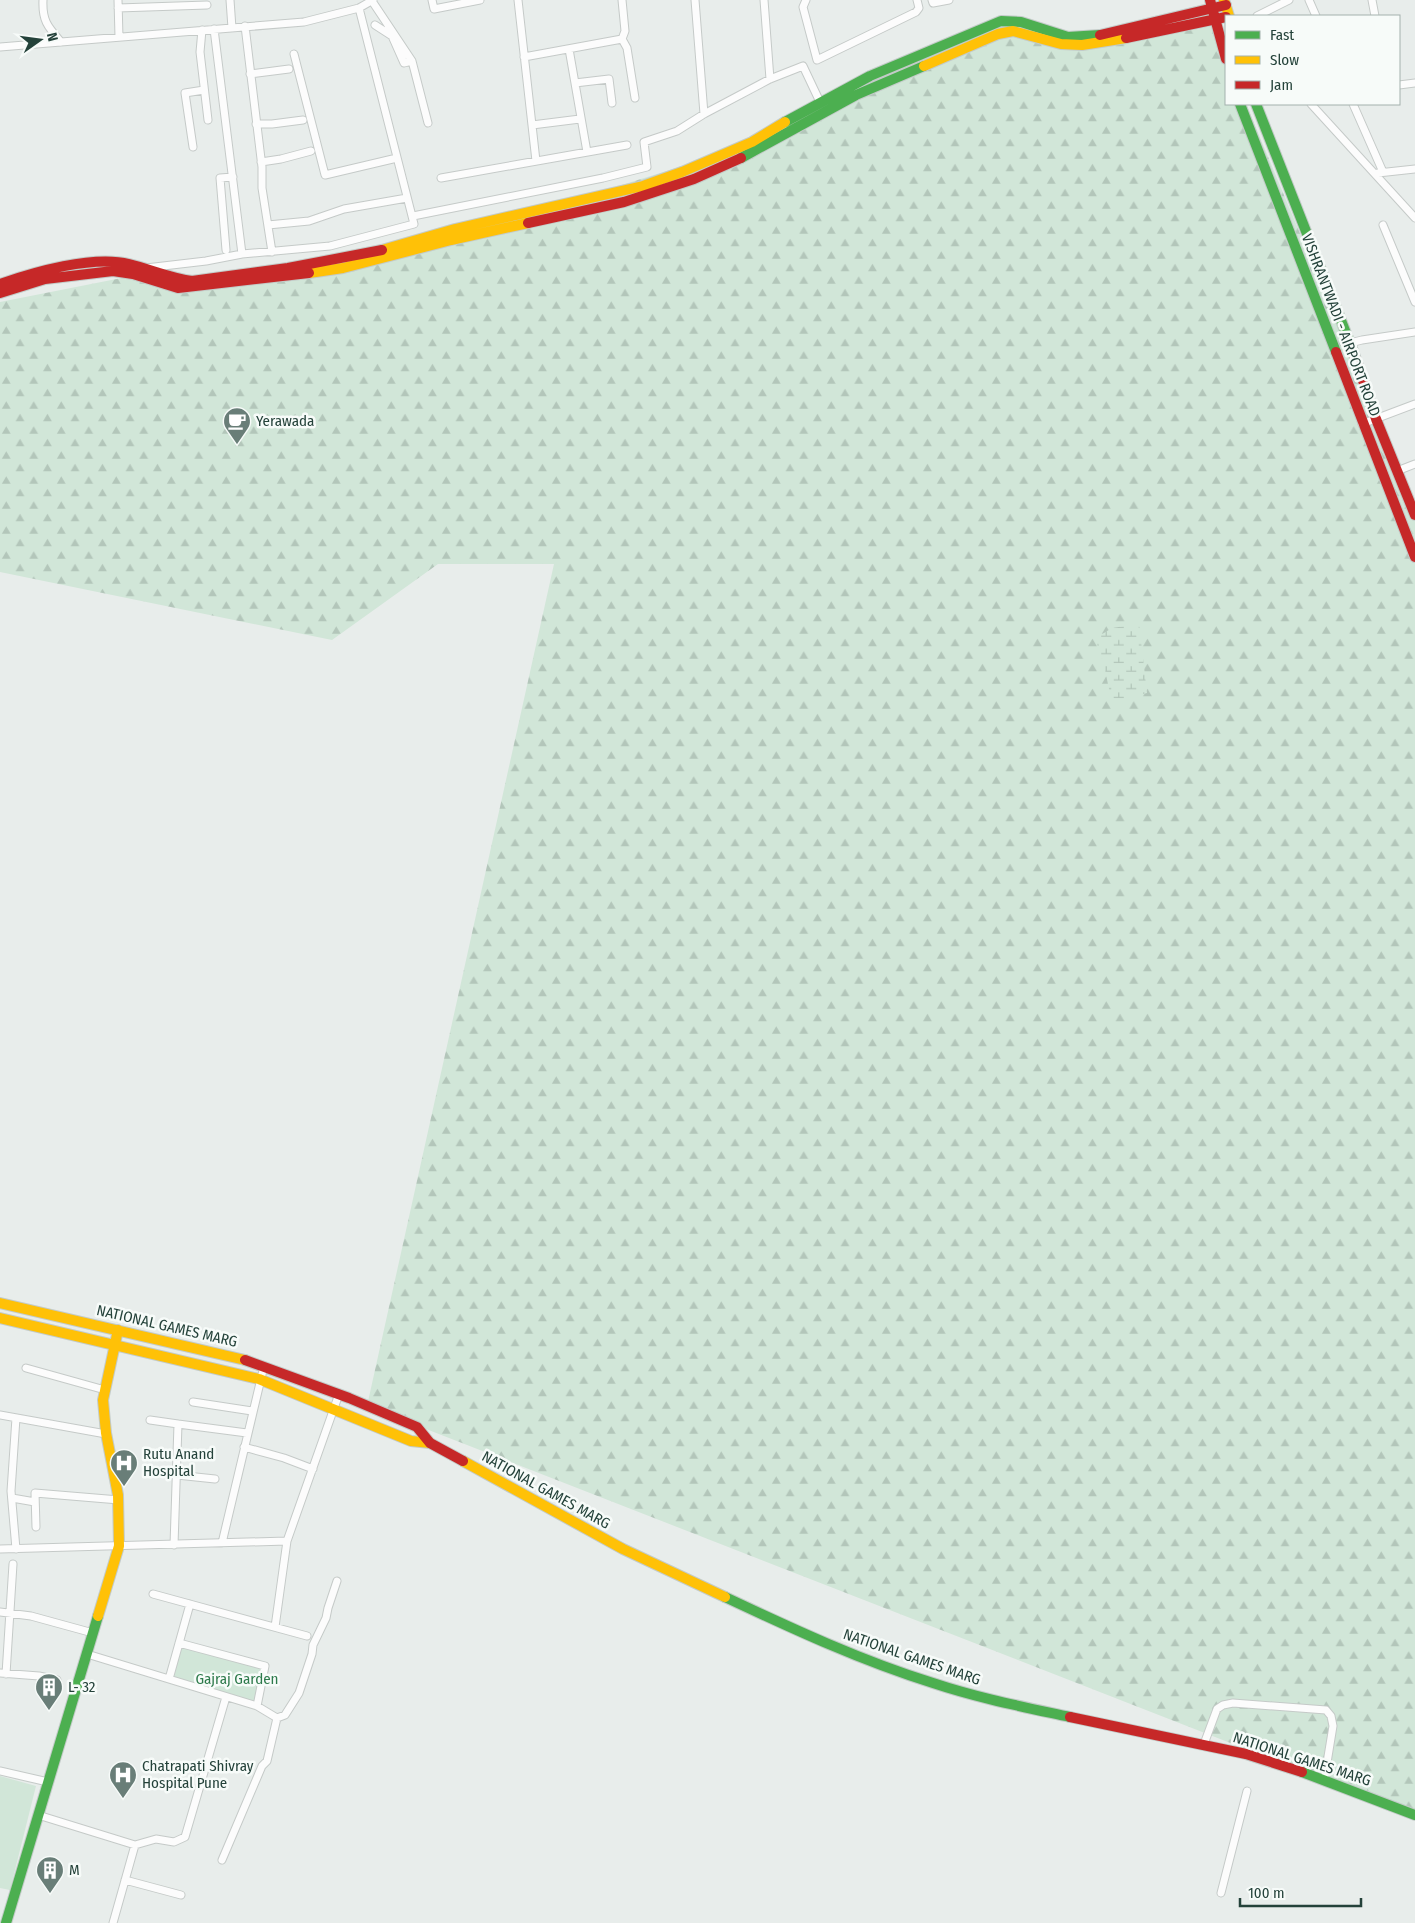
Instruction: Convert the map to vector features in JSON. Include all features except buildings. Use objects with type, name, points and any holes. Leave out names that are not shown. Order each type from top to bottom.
[{"type":"street","points":[[43,0],[42,9],[46,25],[61,42]]},
{"type":"street","points":[[230,0],[232,28]]},
{"type":"street","points":[[0,47],[304,22],[359,8],[373,0],[412,61],[428,123]]},
{"type":"street","points":[[432,0],[434,9],[480,0]]},
{"type":"street","points":[[518,0],[536,161]]},
{"type":"street","points":[[622,0],[625,31],[622,39],[627,48],[635,98]]},
{"type":"street","points":[[695,0],[704,114]]},
{"type":"street","points":[[764,0],[770,79]]},
{"type":"street","points":[[806,0],[802,7],[817,60],[916,12],[919,8],[917,0]]},
{"type":"street","points":[[932,0],[933,3],[949,0]]},
{"type":"street","points":[[1270,13],[1289,0]]},
{"type":"street","points":[[1309,0],[1316,15]]},
{"type":"street","points":[[1372,0],[1375,15]]},
{"type":"street","points":[[1225,3],[1221,13],[1225,51]]},
{"type":"street","points":[[119,37],[118,4],[207,5]]},
{"type":"street","points":[[143,268],[206,261],[242,254],[330,246],[414,224],[359,8]]},
{"type":"street","points":[[0,284],[37,271],[93,262],[127,263],[176,279],[192,280],[288,268],[375,252],[455,229],[598,197],[664,179],[752,142],[820,102],[870,76],[1001,21],[1021,22],[1068,37],[1083,37],[1221,13]]},
{"type":"street","points":[[0,293],[45,279],[112,271],[134,274],[178,288],[186,288],[233,284],[343,268],[451,240],[624,202],[665,189],[746,156],[856,95],[998,34],[1013,31],[1061,44],[1082,45],[1134,37],[1221,13]]},
{"type":"street","points":[[375,25],[392,36],[404,63],[412,61]]},
{"type":"street","points":[[245,26],[261,162],[262,188],[272,252]]},
{"type":"street","points":[[214,29],[242,254]]},
{"type":"street","points":[[202,30],[200,52],[208,120]]},
{"type":"street","points":[[524,57],[622,39]]},
{"type":"street","points":[[569,49],[587,152]]},
{"type":"street","points":[[294,54],[325,175],[398,158]]},
{"type":"street","points":[[413,216],[642,170],[647,168],[644,142],[677,131],[704,114],[770,79],[803,66],[820,102]]},
{"type":"street","points":[[250,74],[289,69]]},
{"type":"street","points":[[575,83],[609,79],[612,103]]},
{"type":"street","points":[[1400,85],[1415,83]]},
{"type":"street","points":[[193,147],[185,93],[204,90]]},
{"type":"street","name":"VISHRANTWADI - AIRPORT ROAD","points":[[1240,105],[1362,424],[1415,556]]},
{"type":"street","name":"VISHRANTWADI - AIRPORT ROAD","points":[[1256,105],[1350,343],[1376,419],[1414,509]]},
{"type":"street","points":[[1312,105],[1415,218]]},
{"type":"street","points":[[1353,105],[1383,172]]},
{"type":"street","points":[[532,125],[580,119]]},
{"type":"street","points":[[256,124],[303,120]]},
{"type":"street","points":[[441,178],[627,146]]},
{"type":"street","points":[[261,162],[311,151]]},
{"type":"street","points":[[1373,174],[1415,169]]},
{"type":"street","points":[[226,250],[220,178],[233,177]]},
{"type":"street","points":[[268,225],[309,221],[344,209],[407,198]]},
{"type":"street","points":[[1383,225],[1415,302]]},
{"type":"street","points":[[1350,343],[1415,332]]},
{"type":"street","points":[[1362,424],[1415,404]]},
{"type":"street","points":[[1397,471],[1415,464]]},
{"type":"street","name":"NATIONAL GAMES MARG","points":[[0,1303],[264,1366],[339,1394],[417,1427],[430,1443],[624,1550],[788,1627],[932,1683],[995,1702],[1204,1744],[1271,1761],[1415,1815]]},
{"type":"street","name":"NATIONAL GAMES MARG","points":[[0,1318],[259,1380],[411,1441],[430,1443]]},
{"type":"street","points":[[6,1923],[119,1546],[118,1500],[103,1410],[105,1390],[118,1330]]},
{"type":"street","points":[[222,1543],[259,1380],[264,1366]]},
{"type":"street","points":[[26,1368],[105,1390]]},
{"type":"street","points":[[275,1627],[287,1541],[339,1394]]},
{"type":"street","points":[[193,1402],[252,1411]]},
{"type":"street","points":[[0,1415],[106,1434]]},
{"type":"street","points":[[16,1418],[12,1498],[16,1549]]},
{"type":"street","points":[[150,1420],[247,1433]]},
{"type":"street","points":[[174,1545],[178,1424]]},
{"type":"street","points":[[244,1447],[284,1458],[313,1469]]},
{"type":"street","points":[[177,1475],[215,1479]]},
{"type":"street","points":[[36,1527],[35,1493],[118,1500]]},
{"type":"street","points":[[12,1498],[35,1502]]},
{"type":"street","points":[[0,1549],[287,1541]]},
{"type":"street","points":[[12,1564],[10,1614],[3,1673],[39,1676],[56,1680]]},
{"type":"street","points":[[277,1718],[285,1715],[298,1692],[312,1654],[313,1645],[326,1618],[337,1581]]},
{"type":"street","points":[[153,1594],[307,1636]]},
{"type":"street","points":[[169,1679],[190,1604]]},
{"type":"street","points":[[0,1612],[31,1616],[93,1632]]},
{"type":"street","points":[[179,1643],[265,1666],[257,1706]]},
{"type":"street","points":[[87,1654],[257,1706],[277,1718]]},
{"type":"street","points":[[38,1815],[135,1845],[156,1839],[174,1842],[185,1837],[226,1697]]},
{"type":"street","points":[[1204,1744],[1217,1709],[1223,1705],[1234,1703],[1326,1710],[1331,1716],[1333,1726],[1324,1781]]},
{"type":"street","points":[[222,1860],[262,1766],[267,1761],[277,1718]]},
{"type":"street","points":[[0,1771],[48,1782]]},
{"type":"street","points":[[1220,1893],[1246,1791]]},
{"type":"street","points":[[113,1923],[135,1845]]},
{"type":"street","points":[[125,1880],[180,1895]]},
{"type":"green space","points":[[1001,21],[1059,40],[1211,21],[1225,56],[1225,105],[1246,105],[1415,509],[1415,1815],[367,1406],[554,564],[438,564],[332,640],[0,572],[0,302],[162,270],[169,270],[178,275],[179,284],[379,261],[756,143]]},
{"type":"green space","points":[[1139,624],[1147,693],[1113,701],[1096,638],[1112,628]]},
{"type":"green space","name":"Gajraj Garden","points":[[179,1643],[265,1666],[257,1706],[169,1679]]},
{"type":"green space","points":[[0,1776],[36,1786],[10,1890],[0,1888]]},
{"type":"traffic: fast","points":[[785,122],[870,76],[1001,21],[1021,22],[1068,37],[1100,35]]},
{"type":"traffic: fast","points":[[741,158],[856,95],[924,66]]},
{"type":"traffic: fast","points":[[1240,105],[1336,352]]},
{"type":"traffic: fast","points":[[1256,105],[1353,351]]},
{"type":"traffic: fast","points":[[725,1597],[828,1644],[880,1665],[984,1698],[1070,1717]]},
{"type":"traffic: fast","points":[[6,1923],[98,1616]]},
{"type":"traffic: fast","points":[[1302,1772],[1415,1815]]},
{"type":"traffic: slow","points":[[1224,0],[1229,15]]},
{"type":"traffic: slow","points":[[924,66],[998,34],[1013,31],[1061,44],[1082,45],[1126,38]]},
{"type":"traffic: slow","points":[[382,250],[455,229],[643,186],[682,172],[752,142],[785,122]]},
{"type":"traffic: slow","points":[[309,273],[343,268],[451,240],[528,223]]},
{"type":"traffic: slow","points":[[0,1303],[245,1360]]},
{"type":"traffic: slow","points":[[0,1318],[259,1379],[411,1441],[430,1443]]},
{"type":"traffic: slow","points":[[98,1616],[119,1546],[118,1495],[106,1433],[103,1400],[118,1330]]},
{"type":"traffic: slow","points":[[463,1461],[623,1549],[725,1597]]},
{"type":"traffic: jam","points":[[1210,0],[1225,55]]},
{"type":"traffic: jam","points":[[1100,35],[1226,5]]},
{"type":"traffic: jam","points":[[1126,38],[1225,17]]},
{"type":"traffic: jam","points":[[528,223],[624,202],[694,179],[741,158]]},
{"type":"traffic: jam","points":[[0,284],[46,270],[81,263],[98,262],[129,264],[192,281],[288,268],[382,250]]},
{"type":"traffic: jam","points":[[0,293],[45,279],[113,271],[133,274],[178,288],[309,273]]},
{"type":"traffic: jam","points":[[1353,351],[1376,419],[1415,515]]},
{"type":"traffic: jam","points":[[1336,352],[1415,557]]},
{"type":"traffic: jam","points":[[245,1360],[349,1398],[417,1427],[430,1443],[463,1461]]},
{"type":"traffic: jam","points":[[1070,1717],[1246,1754],[1302,1772]]},
{"type":"place","name":"Yerawada","points":[[237,445]]},
{"type":"place","name":"Rutu Anand Hospital","points":[[124,1487]]},
{"type":"place","name":"L- 32","points":[[49,1711]]},
{"type":"place","name":"Chatrapati Shivray Hospital Pune","points":[[123,1799]]},
{"type":"place","name":"M","points":[[50,1894]]}]
